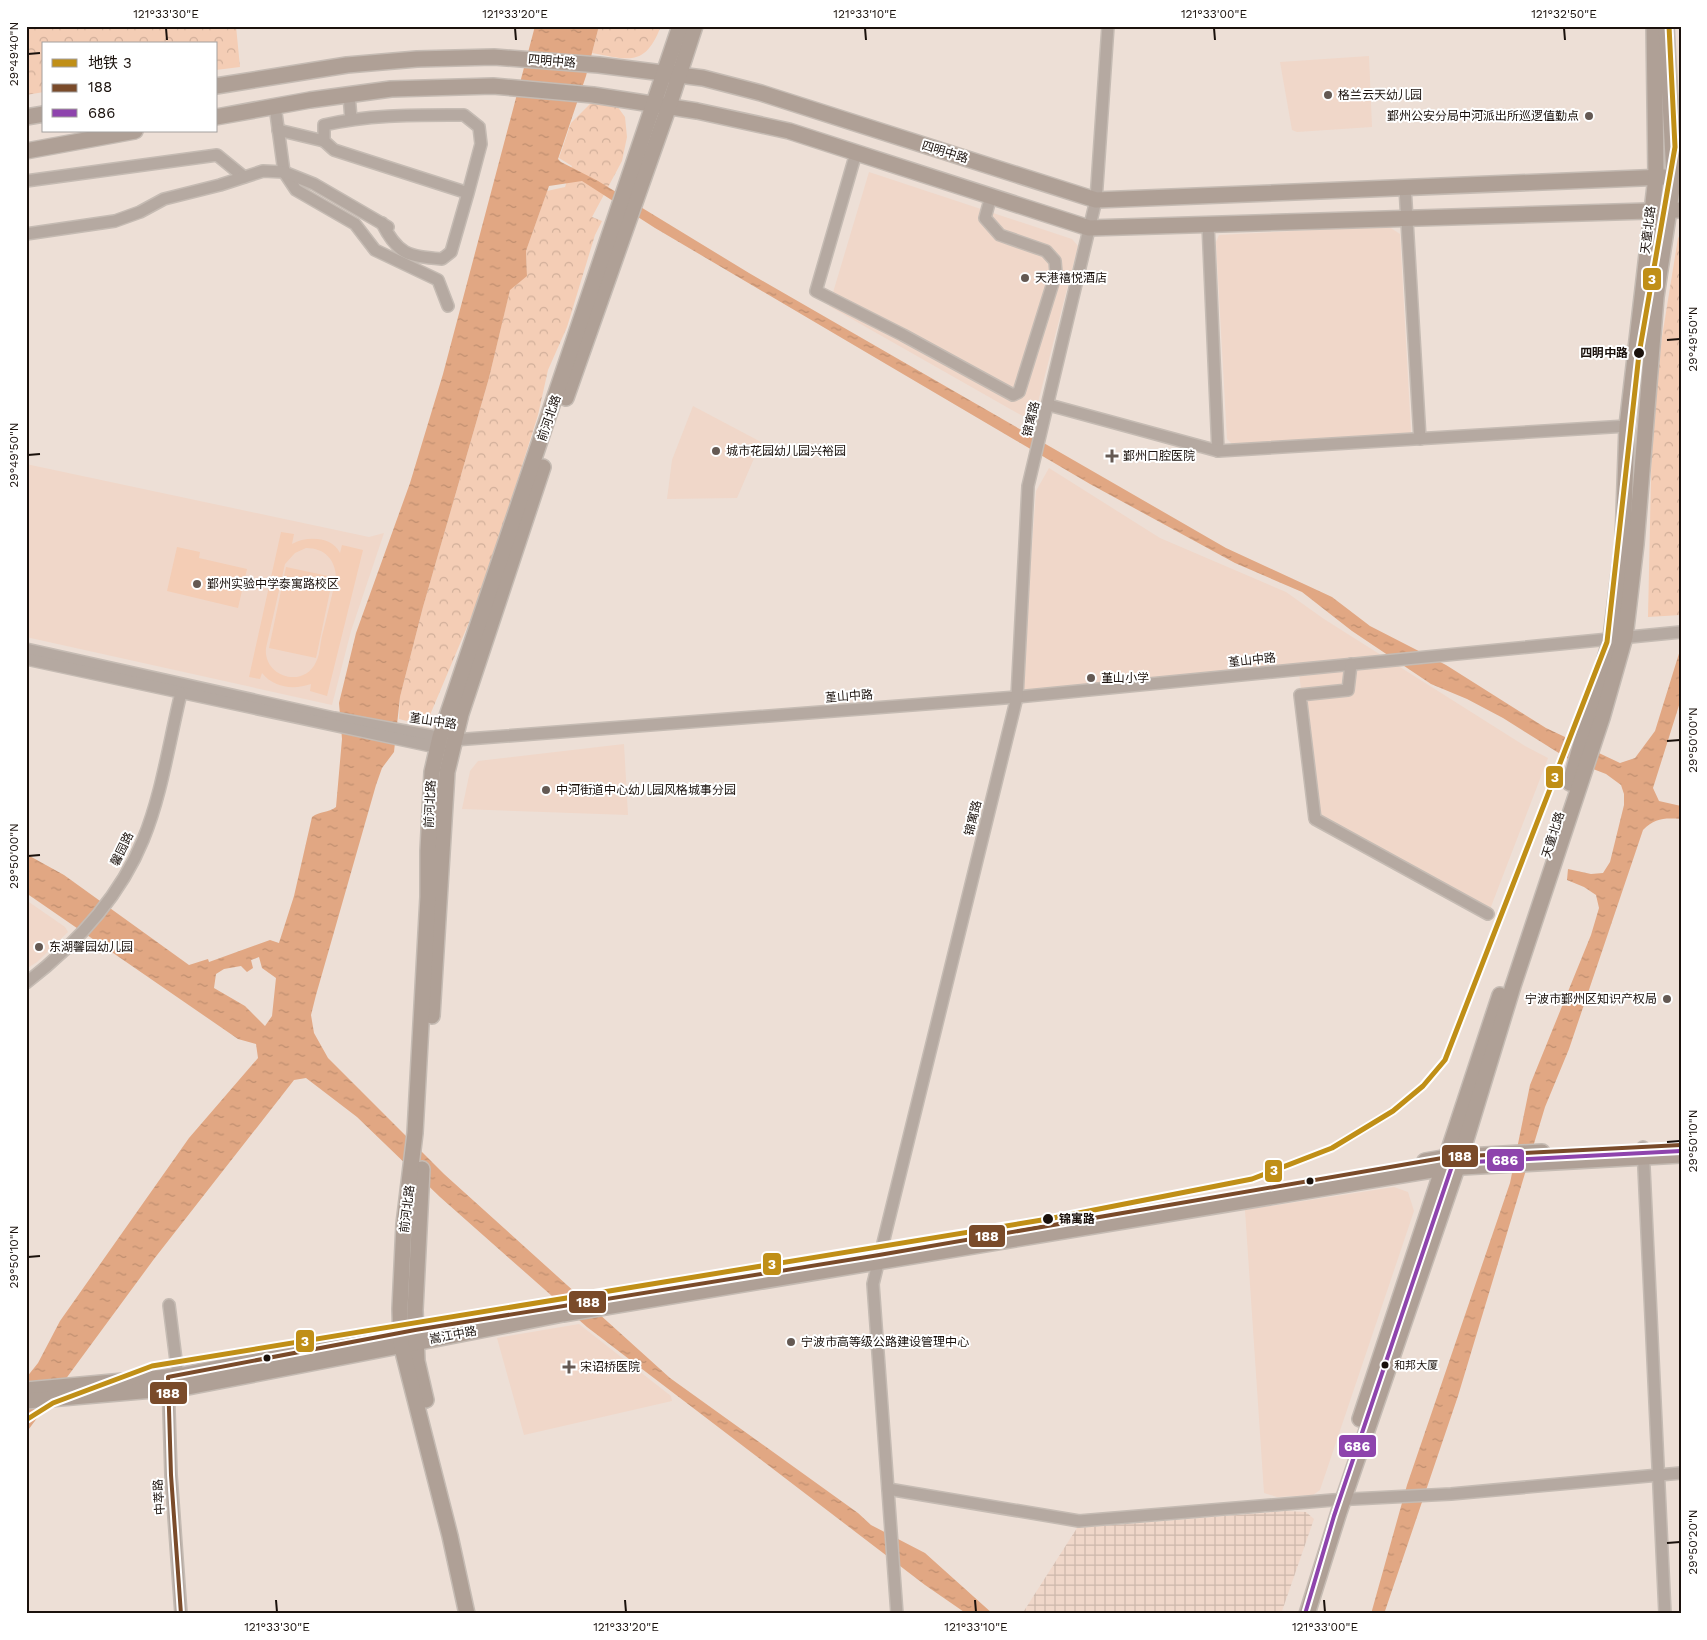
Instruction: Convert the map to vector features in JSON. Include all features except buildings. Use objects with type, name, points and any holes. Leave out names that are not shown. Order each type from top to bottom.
[{"type":"main road","name":"前河北路","points":[[635,181],[669,106],[680,26]]},
{"type":"main road","name":"前河北路","points":[[467,1614],[408,1337],[414,1202],[447,772],[446,744],[556,426],[635,181],[654,104],[672,75],[695,26]]},
{"type":"main road","name":"天童北路","points":[[1301,1614],[1452,1162],[1569,788],[1589,738],[1618,637],[1627,426],[1650,211],[1656,177],[1654,26]]},
{"type":"main road","points":[[1618,637],[1636,544],[1656,297],[1675,210],[1677,176],[1666,26]]},
{"type":"main road","name":"四明中路","points":[[218,86],[347,65],[407,60],[522,58],[703,78],[761,93],[1096,200],[1677,176]]},
{"type":"main road","points":[[218,117],[275,106],[391,89],[447,86],[516,88],[593,95],[669,106],[789,131],[1089,228],[1675,210]]},
{"type":"main road","points":[[26,117],[42,114]]},
{"type":"main road","points":[[26,151],[130,132]]},
{"type":"main road","points":[[1452,1162],[1582,778],[1589,738]]},
{"type":"main road","name":"嵩江中路","points":[[1452,1162],[1643,1152],[1681,1145]]},
{"type":"main road","name":"嵩江中路","points":[[26,1390],[92,1389],[171,1381],[188,1387],[408,1337],[560,1310],[878,1259],[1501,1154],[1562,1151],[1681,1154]]},
{"type":"main road","name":"前河北路","points":[[408,1337],[417,1361],[458,1533],[474,1614]]},
{"type":"main road","name":"嵩江中路","points":[[26,1402],[92,1389]]},
{"type":"street","name":"锦寓路","points":[[897,1614],[873,1284],[1017,697],[1028,486],[1049,405],[1096,200],[1108,26]]},
{"type":"street","points":[[349,95],[351,119]]},
{"type":"street","points":[[275,106],[284,172],[296,190],[355,224],[375,250],[438,280],[448,306]]},
{"type":"street","points":[[324,141],[324,124],[351,119],[464,115],[479,127],[481,144],[451,252],[442,259],[412,256],[392,243],[382,223]]},
{"type":"street","points":[[278,130],[324,141],[334,150],[468,193]]},
{"type":"street","points":[[856,153],[816,291],[902,334],[1013,395],[1019,392],[1056,274],[1055,261],[1046,251],[1000,235],[985,218],[991,196]]},
{"type":"street","points":[[26,180],[217,155],[244,177]]},
{"type":"street","points":[[26,234],[115,221],[140,212],[164,199],[263,171],[284,172],[314,184],[382,223],[398,237]]},
{"type":"street","points":[[1405,186],[1420,439]]},
{"type":"street","points":[[1208,224],[1218,451]]},
{"type":"street","points":[[1049,405],[1218,451],[1627,426]]},
{"type":"street","name":"堇山中路","points":[[26,659],[180,693],[446,744],[1017,697],[1681,632]]},
{"type":"street","name":"堇山中路","points":[[26,650],[333,722]]},
{"type":"street","points":[[1351,664],[1348,690],[1300,695],[1314,819],[1488,914]]},
{"type":"street","name":"馨园路","points":[[26,983],[58,959],[77,940],[120,886],[143,840],[159,789],[180,693]]},
{"type":"street","points":[[1643,1152],[1665,1614]]},
{"type":"street","name":"中萃路","points":[[169,1305],[171,1475],[181,1614]]},
{"type":"street","points":[[888,1489],[1079,1520],[1338,1504],[1681,1474]]},
{"type":"shaded area","name":"格兰云天幼儿园","points":[[1369,56],[1372,127],[1297,132],[1292,130],[1280,62]]},
{"type":"shaded area","points":[[869,172],[1072,239],[1078,246],[1033,422],[829,306]]},
{"type":"shaded area","points":[[1388,226],[1400,234],[1411,432],[1406,435],[1232,444],[1227,439],[1216,242],[1219,235]]},
{"type":"shaded area","name":"城市花园幼儿园兴裕园","points":[[693,406],[761,442],[737,498],[667,499],[672,460]]},
{"type":"shaded area","name":"鄞州实验中学泰寓路校区","points":[[26,464],[369,537],[384,533],[351,631],[332,705],[26,637]]},
{"type":"shaded area","name":"堇山小学","points":[[1049,468],[1160,538],[1286,592],[1324,619],[1525,746],[1548,758],[1489,912],[1316,818],[1298,664],[1021,693],[1036,491]]},
{"type":"shaded area","name":"中河街道中心幼儿园风格城事分园","points":[[624,744],[628,815],[462,809],[470,771],[478,761]]},
{"type":"shaded area","name":"东湖馨园幼儿园","points":[[26,900],[65,927],[68,932],[37,962],[26,969]]},
{"type":"shaded area","points":[[1394,1187],[1408,1192],[1414,1211],[1320,1490],[1313,1495],[1277,1497],[1264,1493],[1245,1210]]},
{"type":"shaded area","name":"宋诏桥医院","points":[[579,1324],[671,1396],[672,1401],[524,1435],[497,1338]]},
{"type":"shaded area","points":[[1286,1511],[1306,1512],[1314,1519],[1281,1614],[1022,1614],[1077,1528]]},
{"type":"green space","points":[[26,26],[236,26],[240,67],[218,70],[218,42],[42,42],[42,92],[26,95]]},
{"type":"green space","points":[[599,26],[661,26],[649,49],[635,58],[617,58],[592,53]]},
{"type":"green space","points":[[592,102],[617,106],[625,117],[627,137],[622,161],[592,217],[602,221],[595,235],[567,327],[548,370],[538,415],[483,589],[430,715],[418,724],[399,719],[400,697],[423,607],[489,378],[510,289],[527,275],[526,251],[547,191],[565,187],[572,166],[559,158],[571,123]]},
{"type":"green space","points":[[1681,233],[1681,615],[1648,617],[1652,431],[1662,337],[1678,238]]},
{"type":"green space","points":[[281,532],[294,534],[292,544],[298,541],[318,539],[331,543],[340,553],[342,545],[363,550],[327,696],[310,691],[311,684],[298,687],[278,685],[262,673],[260,679],[249,677]],"holes":[[[306,548],[324,553],[332,561],[336,579],[316,662],[303,675],[285,676],[271,666],[267,658],[266,648],[285,564],[295,553]]]},
{"type":"green space","points":[[177,547],[200,552],[199,558],[247,569],[238,608],[167,591]]},
{"type":"green space","points":[[286,567],[333,577],[316,658],[269,648]]},
{"type":"water","points":[[535,26],[599,26],[586,76],[558,159],[561,162],[598,181],[749,273],[1226,548],[1332,597],[1370,626],[1446,665],[1546,728],[1620,763],[1635,758],[1655,731],[1681,647],[1681,699],[1653,788],[1659,801],[1681,806],[1681,819],[1660,820],[1643,830],[1569,1049],[1545,1107],[1458,1396],[1384,1614],[1371,1614],[1407,1485],[1510,1183],[1530,1085],[1591,935],[1599,908],[1596,895],[1584,887],[1567,880],[1568,869],[1591,874],[1603,873],[1610,862],[1624,805],[1624,794],[1621,785],[1606,774],[1570,760],[1503,718],[1467,699],[1431,684],[1352,631],[1302,592],[1235,563],[1090,484],[655,228],[582,181],[549,186],[526,251],[527,276],[510,290],[489,378],[423,607],[400,697],[394,752],[382,768],[376,785],[316,995],[311,1015],[314,1033],[328,1058],[444,1174],[670,1378],[858,1513],[871,1525],[925,1553],[993,1614],[967,1614],[925,1585],[587,1327],[440,1197],[357,1117],[306,1078],[294,1080],[154,1259],[26,1433],[26,1378],[38,1363],[60,1321],[189,1138],[258,1058],[256,1044],[238,1039],[26,893],[26,854],[64,875],[189,965],[208,959],[209,962],[270,940],[279,943],[294,896],[312,817],[336,807],[342,739],[339,703],[356,633],[410,483],[443,374]],"holes":[[[259,957],[262,968],[276,978],[272,1016],[265,1026],[245,1006],[214,988],[216,974],[224,969],[241,966],[247,972],[253,968],[251,960]]]},
{"type":"metro line","name":"3","points":[[26,1420],[53,1403],[152,1366],[1048,1219],[1252,1179],[1332,1148],[1393,1111],[1423,1086],[1445,1060],[1607,642],[1639,354],[1675,147],[1669,26]]},
{"type":"transit line","name":"188","points":[[181,1614],[171,1475],[168,1377],[415,1330],[879,1255],[1448,1157],[1681,1145]]},
{"type":"transit line","name":"686","points":[[1305,1614],[1334,1516],[1453,1163],[1681,1151]]},
{"type":"place","name":"格兰云天幼儿园","points":[[1328,95]]},
{"type":"place","name":"鄞州公安分局中河派出所巡逻值勤点","points":[[1589,116]]},
{"type":"place","name":"天港禧悦酒店","points":[[1025,278]]},
{"type":"place","name":"四明中路","points":[[1639,353]]},
{"type":"place","name":"城市花园幼儿园兴裕园","points":[[716,451]]},
{"type":"place","name":"鄞州口腔医院","points":[[1112,456]]},
{"type":"place","name":"鄞州实验中学泰寓路校区","points":[[197,584]]},
{"type":"place","name":"堇山小学","points":[[1091,678]]},
{"type":"place","name":"中河街道中心幼儿园风格城事分园","points":[[546,790]]},
{"type":"place","name":"东湖馨园幼儿园","points":[[39,947]]},
{"type":"place","name":"宁波市鄞州区知识产权局","points":[[1667,999]]},
{"type":"place","name":"锦寓路","points":[[1048,1219]]},
{"type":"place","name":"宁波市高等级公路建设管理中心","points":[[791,1342]]},
{"type":"place","name":"和邦大厦","points":[[1385,1365]]},
{"type":"place","name":"宋诏桥医院","points":[[569,1367]]}]
